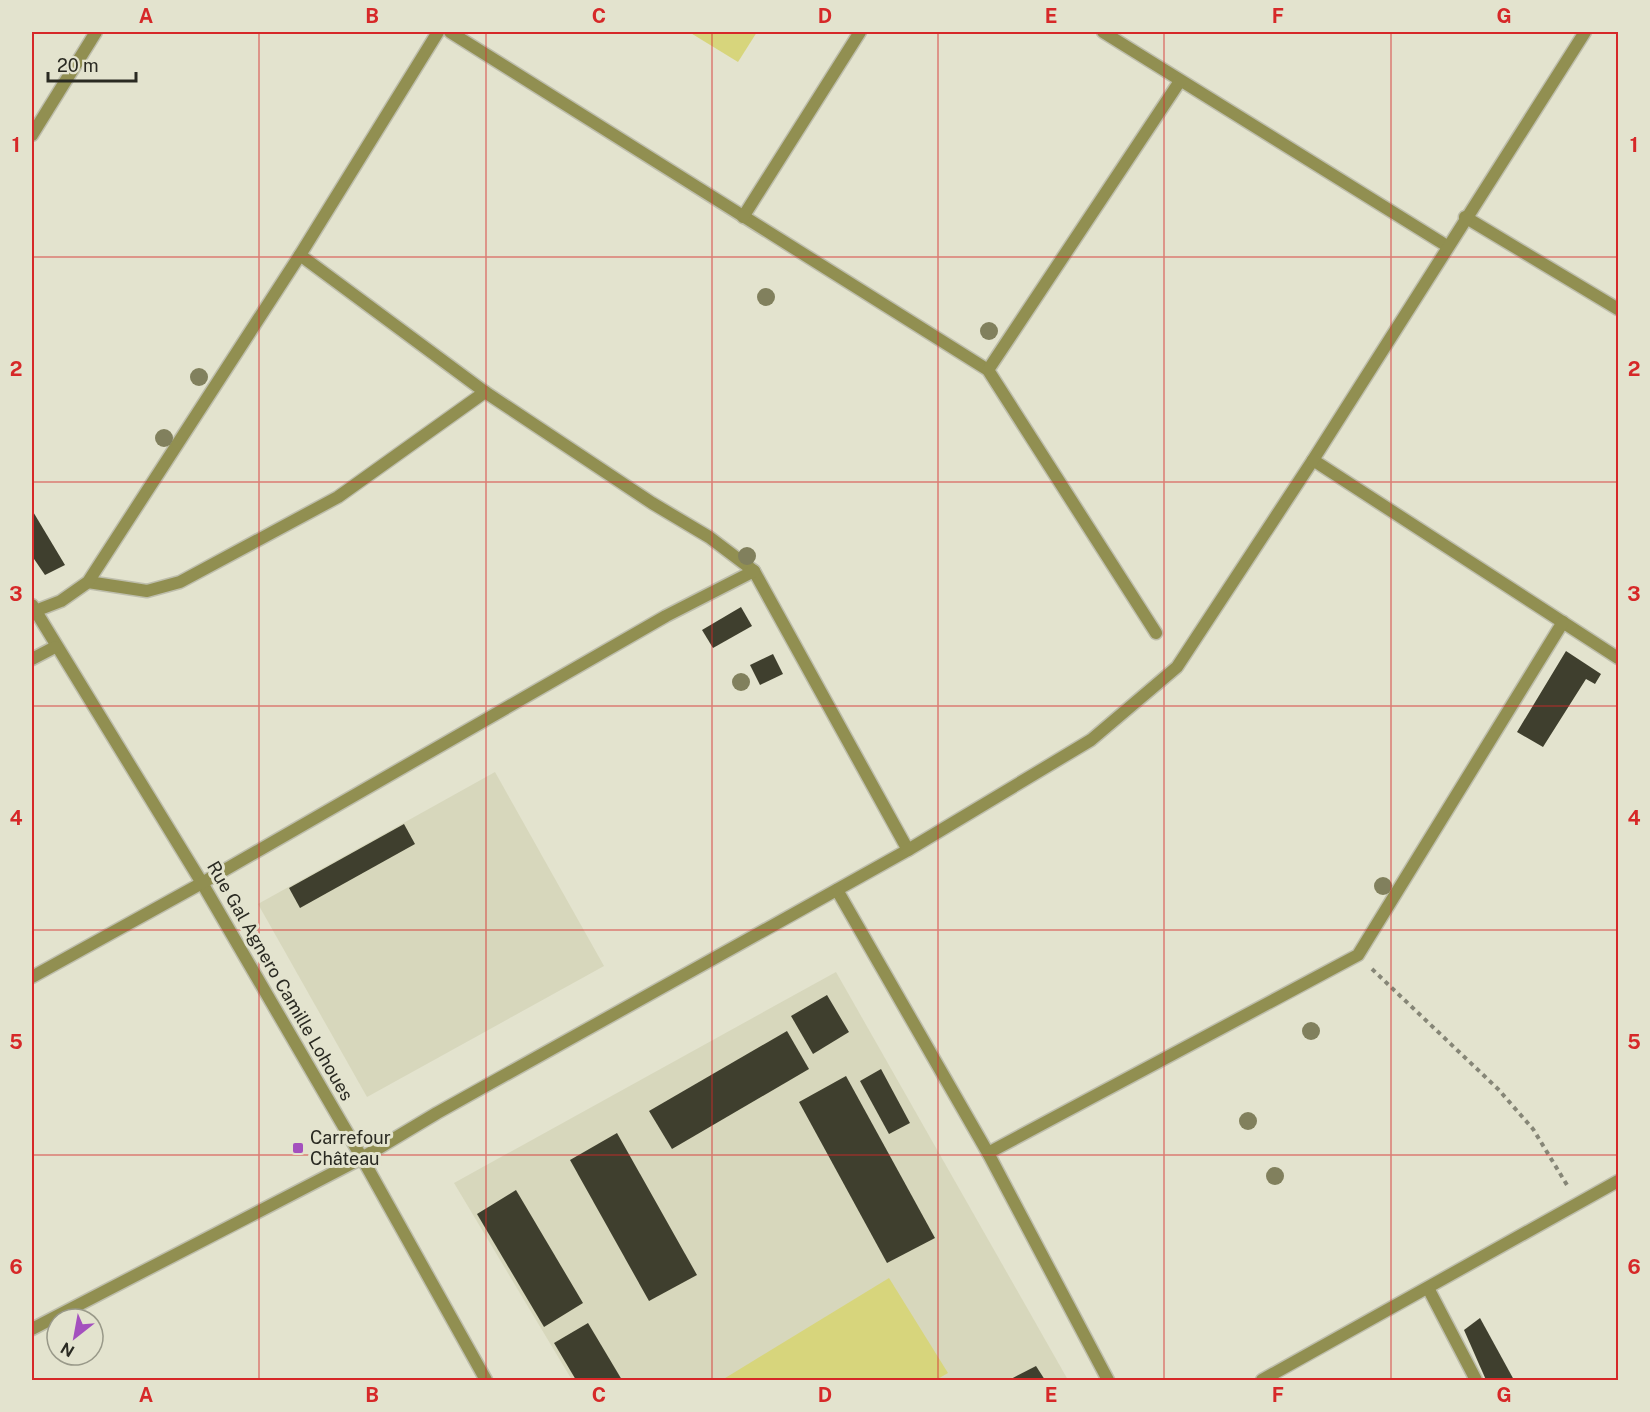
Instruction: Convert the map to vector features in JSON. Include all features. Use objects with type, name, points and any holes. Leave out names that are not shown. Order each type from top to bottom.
[{"type":"street","points":[[32,135],[96,32]]},
{"type":"street","points":[[33,608],[61,602],[88,582],[300,255],[438,32]]},
{"type":"street","points":[[450,32],[988,370],[1156,633]]},
{"type":"street","points":[[743,217],[860,32]]},
{"type":"street","points":[[1103,32],[1447,246]]},
{"type":"street","points":[[32,1329],[362,1158],[437,1113],[908,850],[1091,740],[1177,667],[1313,460],[1465,217],[1585,32]]},
{"type":"street","points":[[988,370],[1180,81]]},
{"type":"street","points":[[1465,217],[1618,309]]},
{"type":"street","points":[[300,255],[485,392],[651,503],[709,537],[754,572],[908,850]]},
{"type":"street","points":[[88,582],[147,591],[180,582],[338,497],[485,392]]},
{"type":"street","points":[[1313,460],[1618,658]]},
{"type":"street","points":[[32,977],[202,883],[666,616],[754,572]]},
{"type":"street","name":"Rue Gal Agnero Camille Lohoues","points":[[33,608],[202,883],[362,1158],[486,1380]]},
{"type":"street","points":[[988,1153],[1358,955],[1563,622]]},
{"type":"street","points":[[32,659],[55,646]]},
{"type":"street","points":[[837,890],[988,1153],[1108,1380]]},
{"type":"street","points":[[1262,1380],[1618,1181]]},
{"type":"street","points":[[1428,1288],[1476,1380]]},
{"type":"path","points":[[1358,955],[1498,1089],[1526,1121],[1578,1204]]},
{"type":"shaded area","points":[[689,32],[757,32],[738,62]]},
{"type":"shaded area","points":[[495,772],[604,966],[367,1097],[258,904]]},
{"type":"shaded area","points":[[836,972],[1068,1380],[572,1380],[454,1183]]},
{"type":"shaded area","points":[[889,1278],[948,1373],[936,1380],[722,1380]]},
{"type":"building","points":[[32,510],[65,565],[45,575],[32,556]]},
{"type":"building","points":[[741,607],[752,626],[713,648],[702,630]]},
{"type":"building","points":[[1566,651],[1601,674],[1595,684],[1586,679],[1543,747],[1517,732]]},
{"type":"building","points":[[773,654],[783,674],[760,685],[750,665]]},
{"type":"building","points":[[404,824],[415,844],[300,908],[289,888]]},
{"type":"building","points":[[827,995],[849,1032],[813,1054],[791,1016]]},
{"type":"building","points":[[787,1031],[809,1069],[672,1149],[649,1111]]},
{"type":"building","points":[[881,1069],[910,1123],[889,1134],[860,1081]]},
{"type":"building","points":[[846,1076],[935,1238],[887,1263],[799,1102]]},
{"type":"building","points":[[617,1133],[697,1275],[649,1301],[570,1160]]},
{"type":"building","points":[[516,1190],[583,1303],[544,1327],[477,1214]]},
{"type":"building","points":[[1480,1318],[1514,1380],[1486,1380],[1464,1330]]},
{"type":"building","points":[[588,1323],[622,1380],[576,1380],[554,1343]]},
{"type":"building","points":[[1036,1366],[1045,1380],[1009,1380]]},
{"type":"place","name":"Carrefour Château","points":[[298,1148]]}]
